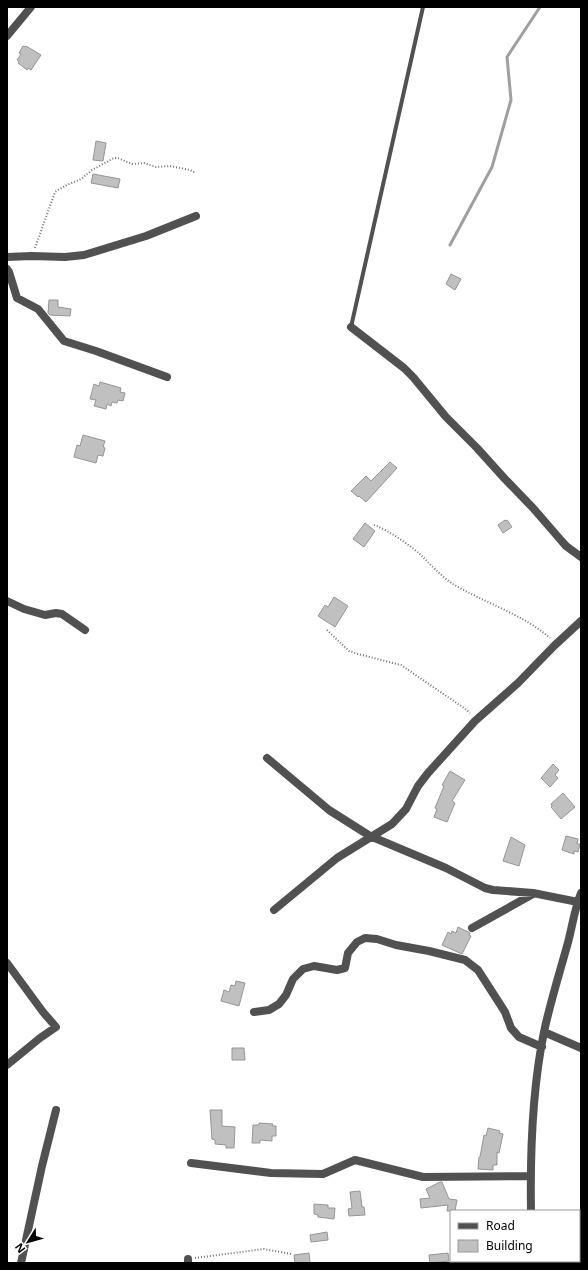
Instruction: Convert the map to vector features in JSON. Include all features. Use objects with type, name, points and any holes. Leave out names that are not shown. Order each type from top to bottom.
[{"type":"street","points":[[7,36],[31,7]]},
{"type":"street","points":[[7,257],[65,257],[84,255],[146,236],[196,216]]},
{"type":"street","points":[[7,269],[10,272],[17,298],[38,309],[62,340],[109,355],[167,377]]},
{"type":"street","points":[[351,327],[404,368],[413,377],[446,417],[478,448],[505,479],[534,508],[566,546],[581,557]]},
{"type":"street","points":[[7,601],[24,609],[45,615],[56,613],[62,614],[85,630]]},
{"type":"street","points":[[274,910],[337,858],[370,836],[392,824],[400,817],[418,786],[475,721],[518,683],[581,621]]},
{"type":"street","points":[[267,758],[329,810],[370,836],[446,868],[486,888],[578,902]]},
{"type":"street","points":[[531,1210],[530,1176],[532,1119],[544,1032],[581,893]]},
{"type":"street","points":[[472,928],[533,894]]},
{"type":"street","points":[[254,1012],[269,1010],[279,1004],[286,995],[293,980],[303,969],[314,966],[338,970],[345,968],[348,953],[357,942],[365,938],[378,939],[396,945],[430,951],[465,960],[478,970],[505,1012],[511,1028],[519,1037],[542,1047]]},
{"type":"street","points":[[7,963],[43,1012],[56,1027],[7,1065]]},
{"type":"street","points":[[544,1032],[581,1048]]},
{"type":"street","points":[[21,1263],[56,1110]]},
{"type":"street","points":[[191,1163],[271,1173],[323,1174],[355,1160],[423,1177],[530,1176]]},
{"type":"lane","points":[[351,327],[423,7]]},
{"type":"path","points":[[32,256],[55,192],[67,184],[82,179],[92,170],[114,158],[118,158],[132,164],[144,162],[156,167],[170,166],[196,172]]},
{"type":"path","points":[[374,525],[387,530],[419,554],[452,583],[544,633],[551,638],[554,646]]},
{"type":"path","points":[[327,630],[353,652],[401,664],[464,708],[472,715],[475,721]]},
{"type":"path","points":[[188,1261],[264,1249],[291,1254]]},
{"type":"building","points":[[23,46],[26,46],[41,55],[31,70],[28,68],[27,70],[18,63],[19,61],[17,60],[21,54],[19,53]]},
{"type":"building","points":[[96,141],[106,143],[103,161],[93,160]]},
{"type":"building","points":[[93,174],[120,179],[118,188],[91,183]]},
{"type":"building","points":[[451,274],[461,279],[455,290],[446,284]]},
{"type":"building","points":[[49,300],[58,300],[58,307],[71,309],[70,316],[50,315],[48,313]]},
{"type":"building","points":[[100,382],[121,388],[120,392],[125,393],[123,401],[118,400],[117,403],[112,402],[111,406],[107,404],[106,409],[94,406],[96,400],[90,399],[94,384],[99,386]]},
{"type":"building","points":[[83,435],[105,441],[103,456],[98,455],[96,463],[74,457],[77,445],[80,446]]},
{"type":"building","points":[[390,462],[397,468],[366,502],[351,491],[366,476],[371,481]]},
{"type":"building","points":[[507,520],[512,527],[503,533],[498,525]]},
{"type":"building","points":[[365,523],[375,531],[364,547],[353,539]]},
{"type":"building","points":[[334,597],[348,606],[335,627],[318,616],[325,605],[328,607]]},
{"type":"building","points":[[553,764],[559,770],[555,775],[558,778],[550,787],[541,778]]},
{"type":"building","points":[[450,771],[465,780],[452,801],[455,803],[447,822],[434,817],[437,809],[435,808],[444,786],[442,785]]},
{"type":"building","points":[[563,793],[575,807],[561,819],[551,807],[551,804]]},
{"type":"building","points":[[566,836],[578,839],[577,844],[580,844],[578,852],[574,851],[574,854],[562,850]]},
{"type":"building","points":[[511,837],[525,845],[519,866],[503,861]]},
{"type":"building","points":[[458,927],[470,933],[469,935],[471,936],[462,954],[442,945],[448,932],[451,934],[452,931],[456,933]]},
{"type":"building","points":[[236,981],[245,983],[239,1006],[221,1001],[224,990],[229,992],[231,985],[235,986]]},
{"type":"building","points":[[232,1048],[244,1048],[245,1060],[232,1060]]},
{"type":"building","points":[[210,1110],[222,1110],[222,1126],[235,1127],[234,1148],[226,1148],[226,1145],[215,1144],[215,1140],[212,1139]]},
{"type":"building","points":[[259,1123],[273,1124],[272,1126],[276,1126],[276,1136],[272,1136],[272,1141],[260,1140],[260,1143],[252,1143],[253,1125],[259,1125]]},
{"type":"building","points":[[488,1128],[500,1131],[499,1133],[503,1134],[499,1153],[497,1152],[497,1165],[493,1165],[493,1170],[478,1169],[484,1135],[486,1136]]},
{"type":"building","points":[[442,1182],[449,1199],[457,1200],[455,1210],[447,1211],[448,1205],[421,1208],[420,1199],[430,1198],[426,1189]]},
{"type":"building","points":[[360,1191],[362,1207],[364,1207],[365,1215],[349,1216],[348,1209],[352,1208],[350,1192]]},
{"type":"building","points":[[314,1204],[328,1205],[328,1208],[335,1208],[334,1219],[318,1217],[318,1215],[314,1214]]},
{"type":"building","points":[[327,1232],[328,1240],[311,1242],[310,1235]]},
{"type":"building","points":[[309,1253],[310,1263],[295,1263],[294,1255]]},
{"type":"building","points":[[448,1253],[449,1261],[430,1263],[429,1255]]},
{"type":"waterway","points":[[450,245],[492,167],[511,100],[507,57],[540,7]]}]
